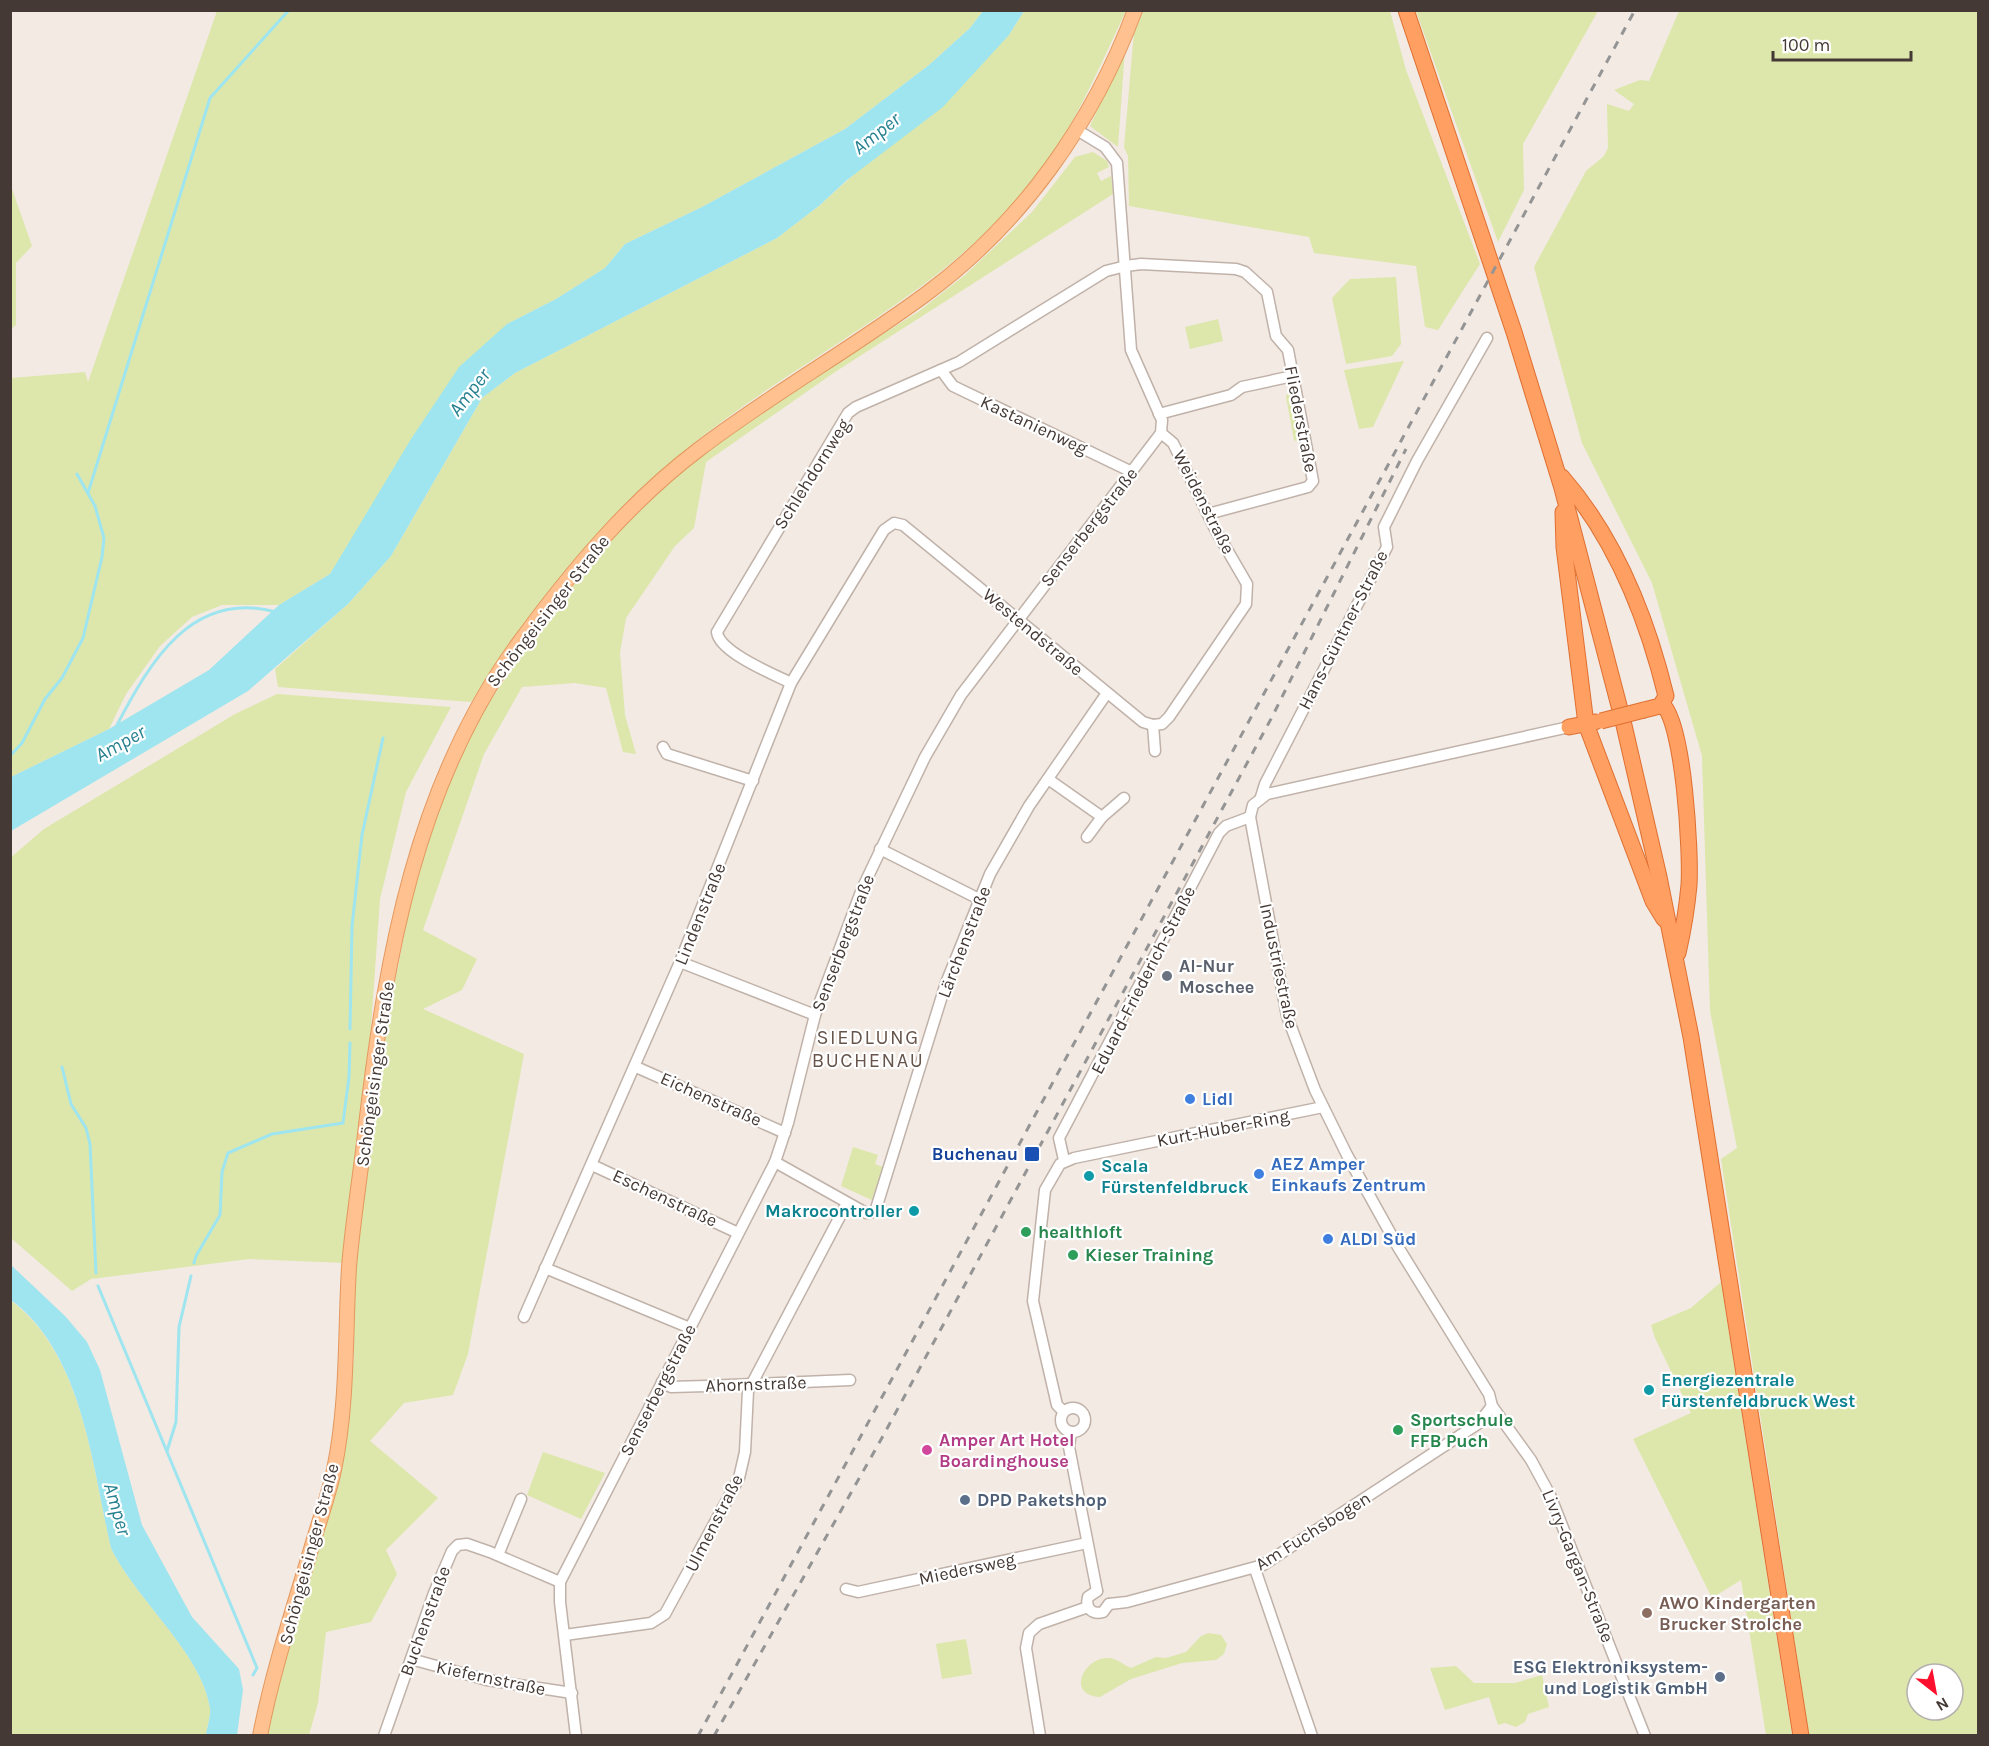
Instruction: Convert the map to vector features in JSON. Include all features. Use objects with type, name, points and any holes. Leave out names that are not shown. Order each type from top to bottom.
[{"type":"highway","points":[[1406,10],[1514,332],[1563,488],[1623,721],[1671,931],[1733,1292],[1801,1736]]},
{"type":"highway","points":[[1557,472],[1580,498],[1617,558],[1633,593],[1656,656],[1666,696],[1662,704],[1644,710],[1569,727]]},
{"type":"highway","points":[[1563,488],[1564,547],[1594,723],[1653,901],[1671,931]]},
{"type":"highway","points":[[1662,704],[1670,716],[1685,785],[1689,883],[1676,961]]},
{"type":"main road","name":"Schöngeisinger Straße","points":[[260,1736],[334,1471],[347,1374],[350,1265],[376,1038],[402,905],[433,802],[456,748],[487,689],[519,642],[622,518],[694,452],[924,296],[960,267],[1013,216],[1077,129],[1135,10]]},
{"type":"street","name":"Weidenstraße","points":[[1077,129],[1105,147],[1117,163],[1131,350],[1159,414],[1163,426],[1161,434],[1173,443],[1208,513],[1245,578],[1248,598],[1169,717],[1162,724],[1153,725]]},
{"type":"street","name":"Schlehdornweg","points":[[791,683],[724,645],[717,635],[720,623],[848,413],[856,407],[941,370],[1106,271],[1126,266]]},
{"type":"street","name":"Fliederstraße","points":[[1126,266],[1236,269],[1251,276],[1269,297],[1276,336],[1288,350],[1313,481],[1308,488],[1208,513]]},
{"type":"street","name":"Hans-Güntner-Straße","points":[[1261,797],[1265,784],[1320,674],[1387,547],[1384,527],[1417,461],[1487,338]]},
{"type":"street","name":"Kastanienweg","points":[[941,370],[953,386],[1132,472]]},
{"type":"street","points":[[1159,414],[1231,395],[1242,387],[1293,376]]},
{"type":"street","name":"Senserbergstraße","points":[[560,1582],[775,1162],[815,1015],[880,849],[945,720],[1018,620],[1161,434]]},
{"type":"street","name":"Lindenstraße","points":[[524,1317],[636,1067],[791,683],[884,530],[894,523]]},
{"type":"street","name":"Westendstraße","points":[[894,523],[903,525],[1143,722],[1153,725]]},
{"type":"street","name":"Lärchenstraße","points":[[847,1203],[871,1215],[878,1208],[946,983],[979,899],[1008,841],[1107,693]]},
{"type":"street","points":[[1153,725],[1155,752]]},
{"type":"street","points":[[1250,817],[1253,805],[1261,797],[1569,727]]},
{"type":"street","points":[[663,747],[667,754],[753,781]]},
{"type":"street","points":[[1048,779],[1102,817]]},
{"type":"street","points":[[1087,837],[1102,817],[1124,798]]},
{"type":"street","name":"Industriestraße","points":[[1250,817],[1287,1016],[1323,1107],[1366,1192],[1424,1292],[1489,1394],[1492,1406]]},
{"type":"street","name":"Eduard-Friederich-Straße","points":[[1064,1160],[1059,1138],[1219,833],[1226,826],[1250,817]]},
{"type":"street","points":[[880,849],[979,899]]},
{"type":"street","points":[[680,962],[815,1015]]},
{"type":"street","name":"Eichenstraße","points":[[636,1067],[785,1132]]},
{"type":"street","name":"Kurt-Huber-Ring","points":[[1064,1160],[1323,1107]]},
{"type":"street","points":[[1063,1411],[1057,1405],[1033,1301],[1045,1190],[1064,1160]]},
{"type":"street","points":[[775,1162],[847,1203]]},
{"type":"street","name":"Eschenstraße","points":[[592,1165],[738,1233]]},
{"type":"street","name":"Ulmenstraße","points":[[565,1635],[651,1623],[665,1614],[739,1478],[745,1452],[748,1391],[847,1203]]},
{"type":"street","points":[[545,1268],[690,1328]]},
{"type":"street","name":"Ahornstraße","points":[[662,1382],[671,1386],[752,1386],[850,1380]]},
{"type":"street","name":"Am Fuchsbogen","points":[[1108,1604],[1127,1602],[1255,1569],[1479,1423],[1492,1406]]},
{"type":"street","name":"Livry-Gargan-Straße","points":[[1492,1406],[1531,1460],[1550,1495],[1645,1736]]},
{"type":"street","points":[[1071,1407],[1078,1408],[1085,1415],[1089,1424],[1078,1431],[1071,1432],[1061,1424],[1063,1411],[1071,1407]]},
{"type":"street","points":[[1071,1432],[1069,1448],[1097,1592]]},
{"type":"street","points":[[498,1555],[521,1499]]},
{"type":"street","name":"Miedersweg","points":[[846,1589],[858,1592],[1087,1543]]},
{"type":"street","name":"Buchenstraße","points":[[384,1736],[452,1551],[458,1545],[467,1544],[498,1555],[560,1582]]},
{"type":"street","points":[[1255,1569],[1312,1736]]},
{"type":"street","points":[[560,1582],[576,1736]]},
{"type":"street","points":[[1040,1736],[1026,1648],[1029,1633],[1033,1628],[1088,1607],[1099,1613],[1106,1610],[1108,1604],[1104,1593],[1097,1592],[1088,1597],[1088,1607]]},
{"type":"street","name":"Kiefernstraße","points":[[411,1659],[487,1680],[572,1693]]},
{"type":"green space","points":[[1143,10],[1390,11],[1406,70],[1480,264],[1438,330],[1425,327],[1416,266],[1314,253],[1309,237],[1129,206],[1128,156],[1124,147],[1134,32]]},
{"type":"green space","points":[[217,11],[983,11],[970,28],[929,65],[845,129],[702,207],[625,244],[605,268],[556,299],[507,324],[330,574],[279,605],[222,605],[192,617],[160,646],[126,694],[109,729],[11,777],[11,378],[85,372],[88,382]]},
{"type":"green space","points":[[1024,11],[1126,11],[1066,133],[1035,179],[1018,200],[981,237],[941,271],[856,332],[725,419],[653,478],[623,507],[568,569],[518,634],[471,702],[278,687],[275,669],[348,604],[391,556],[482,398],[515,373],[777,238],[820,205],[1009,35]]},
{"type":"green space","points":[[1416,11],[1598,11],[1523,144],[1524,190],[1498,242]]},
{"type":"green space","points":[[1679,11],[1978,11],[1978,1735],[1809,1735],[1721,1159],[1737,1148],[1710,1011],[1702,756],[1652,583],[1582,443],[1534,267],[1586,171],[1604,156],[1608,148],[1607,104],[1629,111],[1634,104],[1614,90],[1640,80],[1649,81]]},
{"type":"green space","points":[[1125,49],[1118,147],[1090,126]]},
{"type":"green space","points":[[1093,152],[1107,161],[1109,167],[1097,173],[1101,181],[1111,176],[1113,194],[835,372],[706,462],[694,528],[675,546],[626,618],[620,653],[625,715],[636,754],[623,752],[606,688],[575,683],[522,687],[484,754],[423,930],[477,959],[462,990],[423,1009],[524,1054],[468,1354],[453,1395],[404,1403],[370,1441],[438,1498],[386,1550],[397,1574],[371,1622],[326,1632],[318,1703],[309,1735],[264,1736],[339,1468],[354,1360],[354,1267],[382,1047],[410,906],[440,802],[482,712],[556,606],[626,523],[696,459],[778,400],[918,312],[965,275],[1032,212],[1075,157]]},
{"type":"green space","points":[[11,186],[32,246],[16,263],[16,325],[11,329]]},
{"type":"green space","points":[[1396,277],[1401,344],[1392,356],[1346,364],[1332,298],[1350,279]]},
{"type":"green space","points":[[1218,319],[1223,341],[1190,349],[1185,327]]},
{"type":"green space","points":[[1404,361],[1373,427],[1359,429],[1344,370]]},
{"type":"green space","points":[[1288,393],[1293,393],[1300,443],[1294,440],[1286,397]]},
{"type":"green space","points":[[277,694],[451,707],[406,792],[380,899],[370,1041],[345,1263],[249,1259],[91,1279],[72,1291],[11,1238],[10,858],[44,829],[235,714]]},
{"type":"green space","points":[[853,1147],[878,1155],[875,1164],[883,1167],[872,1200],[841,1186]]},
{"type":"green space","points":[[1721,1282],[1792,1735],[1766,1735],[1741,1580],[1712,1598],[1633,1439],[1691,1413],[1651,1325],[1691,1308]]},
{"type":"green space","points":[[10,1300],[35,1323],[54,1350],[69,1380],[90,1447],[111,1548],[122,1568],[195,1667],[210,1708],[206,1735],[11,1735]]},
{"type":"green space","points":[[543,1452],[605,1473],[581,1519],[527,1495]]},
{"type":"green space","points":[[1209,1633],[1221,1635],[1227,1644],[1224,1654],[1216,1660],[1182,1663],[1131,1679],[1100,1697],[1089,1694],[1083,1689],[1081,1682],[1083,1674],[1095,1661],[1104,1658],[1114,1659],[1131,1668],[1156,1657],[1166,1658],[1186,1652],[1201,1636]]},
{"type":"green space","points":[[966,1639],[972,1674],[942,1679],[936,1644]]},
{"type":"green space","points":[[1456,1666],[1474,1683],[1515,1683],[1542,1675],[1549,1707],[1528,1714],[1525,1722],[1516,1727],[1505,1723],[1498,1725],[1489,1697],[1445,1710],[1430,1668]]},
{"type":"water","name":"Amper","points":[[983,11],[1024,11],[1009,35],[943,107],[847,180],[820,205],[777,238],[515,373],[482,398],[391,556],[348,604],[248,691],[11,831],[11,777],[109,729],[209,670],[279,605],[330,574],[411,439],[459,367],[507,324],[556,299],[605,268],[625,244],[702,207],[845,129],[929,65],[970,28]]},
{"type":"water","name":"Amper","points":[[11,1265],[66,1317],[87,1342],[100,1370],[142,1525],[192,1617],[239,1669],[243,1690],[237,1735],[206,1735],[210,1708],[195,1667],[122,1568],[111,1548],[81,1413],[69,1380],[54,1350],[35,1323],[11,1300]]},
{"type":"waterway","points":[[88,493],[210,98],[289,10]]},
{"type":"waterway","points":[[10,756],[22,743],[45,699],[62,678],[83,638],[102,557],[104,538],[95,506],[77,474]]},
{"type":"waterway","name":"Amper","points":[[117,725],[160,655],[177,636],[197,621],[220,611],[246,608],[276,612]]},
{"type":"waterway","points":[[350,1029],[352,926],[362,835],[383,738]]},
{"type":"waterway","points":[[194,1263],[220,1215],[222,1172],[228,1153],[272,1134],[343,1123],[349,1077],[350,1043]]},
{"type":"waterway","points":[[62,1067],[71,1104],[86,1128],[90,1144],[96,1273]]},
{"type":"waterway","points":[[167,1451],[176,1422],[179,1327],[191,1276]]},
{"type":"waterway","points":[[98,1286],[257,1668],[253,1675]]},
{"type":"railway","points":[[698,1736],[1635,10]]},
{"type":"railway","points":[[714,1736],[883,1436],[1272,717],[1406,449]]},
{"type":"place","name":"Al-Nur Moschee","points":[[1167,976]]},
{"type":"place","name":"Lidl","points":[[1190,1099]]},
{"type":"place","name":"Buchenau","points":[[1032,1154]]},
{"type":"place","name":"AEZ Amper Einkaufs Zentrum","points":[[1259,1174]]},
{"type":"place","name":"Scala Fürstenfeldbruck","points":[[1089,1176]]},
{"type":"place","name":"Makrocontroller","points":[[914,1211]]},
{"type":"place","name":"healthloft","points":[[1026,1232]]},
{"type":"place","name":"ALDI Süd","points":[[1328,1239]]},
{"type":"place","name":"Kieser Training","points":[[1073,1255]]},
{"type":"place","name":"Energiezentrale Fürstenfeldbruck West","points":[[1649,1390]]},
{"type":"place","name":"Sportschule FFB Puch","points":[[1398,1430]]},
{"type":"place","name":"Amper Art Hotel Boardinghouse","points":[[927,1450]]},
{"type":"place","name":"DPD Paketshop","points":[[965,1500]]},
{"type":"place","name":"AWO Kindergarten Brucker Strolche","points":[[1647,1613]]},
{"type":"place","name":"ESG Elektroniksystem- und Logistik GmbH","points":[[1720,1677]]},
{"type":"district","name":"SIEDLUNG BUCHENAU","points":[[868,1048]]}]
